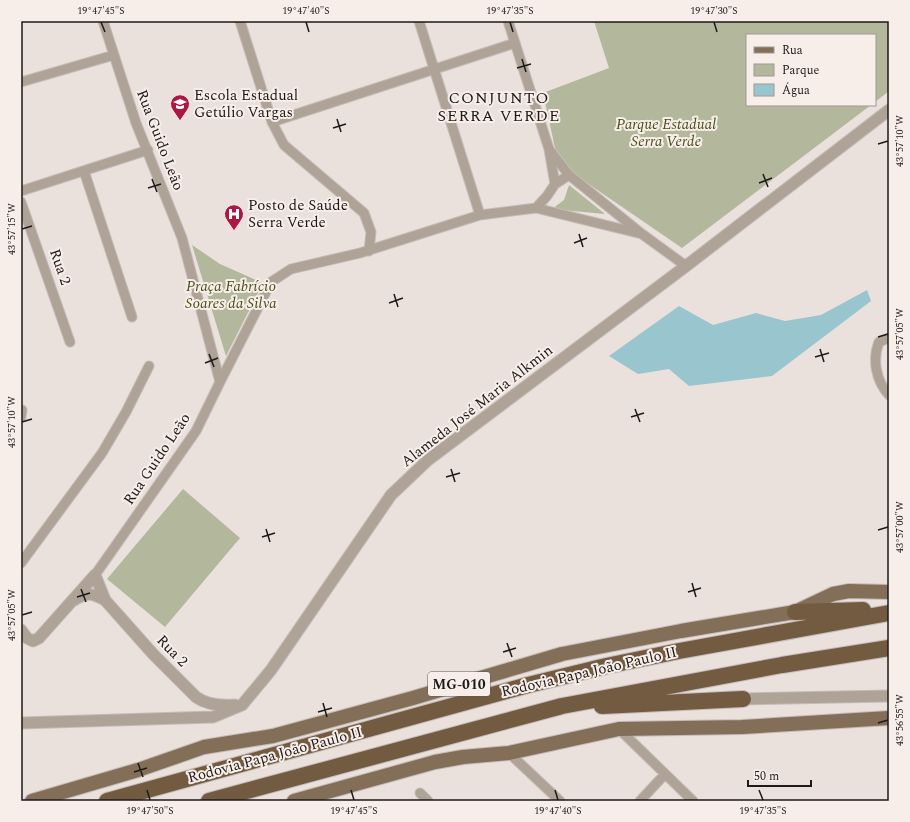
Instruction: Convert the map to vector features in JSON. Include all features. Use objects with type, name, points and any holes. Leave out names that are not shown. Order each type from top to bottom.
[{"type":"highway","points":[[795,612],[889,609]]},
{"type":"highway","name":"Rodovia Papa João Paulo II","points":[[107,801],[528,685],[606,666],[889,613]]},
{"type":"highway","name":"Rodovia Papa João Paulo II","points":[[209,801],[562,706],[782,665],[889,648]]},
{"type":"highway","points":[[562,706],[610,706],[743,699]]},
{"type":"main road","name":"MG-010","points":[[32,801],[138,770],[204,747],[274,736],[405,700],[562,654],[681,631],[795,612],[833,594],[849,591],[889,592]]},
{"type":"main road","points":[[294,801],[435,762],[463,757],[510,753],[619,729],[742,727],[889,718]]},
{"type":"street","name":"Rua Guido Leão","points":[[21,630],[27,638],[33,641],[39,638],[95,575],[196,431],[220,382],[182,238],[136,123],[103,21]]},
{"type":"street","points":[[240,21],[272,122],[284,145],[364,213],[371,232],[369,251]]},
{"type":"street","points":[[419,21],[480,215]]},
{"type":"street","points":[[508,21],[549,149],[555,184]]},
{"type":"street","points":[[272,122],[515,43]]},
{"type":"street","points":[[21,82],[114,55]]},
{"type":"street","name":"Alameda José Maria Alkmin","points":[[21,723],[213,717],[242,705],[271,670],[391,495],[428,460],[686,266],[889,110]]},
{"type":"street","points":[[549,149],[569,175],[642,234],[686,266]]},
{"type":"street","points":[[21,191],[148,150]]},
{"type":"street","points":[[84,170],[132,317]]},
{"type":"street","points":[[536,208],[555,184],[569,175]]},
{"type":"street","name":"Rua 2","points":[[21,202],[70,342]]},
{"type":"street","points":[[220,382],[271,282],[291,269],[369,251],[480,215],[536,208],[642,234]]},
{"type":"street","points":[[602,223],[607,220],[613,210]]},
{"type":"street","points":[[889,338],[879,342],[875,352],[877,376],[884,390],[889,395]]},
{"type":"street","points":[[21,563],[102,453],[126,412],[149,366]]},
{"type":"street","name":"Rua 2","points":[[95,575],[105,600],[153,654],[196,697]]},
{"type":"street","points":[[72,601],[87,594],[94,594],[105,600]]},
{"type":"street","points":[[743,699],[889,696]]},
{"type":"street","points":[[196,697],[202,701],[222,706],[242,705]]},
{"type":"street","points":[[178,719],[194,712],[197,707],[196,697]]},
{"type":"street","points":[[619,729],[693,801]]},
{"type":"street","points":[[510,753],[560,801]]},
{"type":"street","points":[[640,801],[665,774]]},
{"type":"street","points":[[420,793],[428,801]]},
{"type":"green space","name":"Parque Estadual Serra Verde","points":[[594,21],[889,21],[889,91],[876,101],[876,34],[746,34],[746,106],[870,106],[682,248],[574,174],[555,148],[543,93],[609,68]]},
{"type":"green space","points":[[569,185],[605,214],[552,209],[564,200]]},
{"type":"green space","name":"Praça Fabrício Soares da Silva","points":[[192,245],[220,264],[263,283],[226,356]]},
{"type":"green space","points":[[183,489],[240,538],[165,627],[107,579]]},
{"type":"water","points":[[867,290],[871,301],[772,376],[689,386],[669,369],[638,374],[609,356],[679,306],[713,325],[756,313],[785,321],[821,315]]},
{"type":"place","name":"Escola Estadual Getúlio Vargas","points":[[180,121]]},
{"type":"place","name":"Posto de Saúde Serra Verde","points":[[234,231]]},
{"type":"district","name":"CONJUNTO SERRA VERDE","points":[[499,107]]}]
